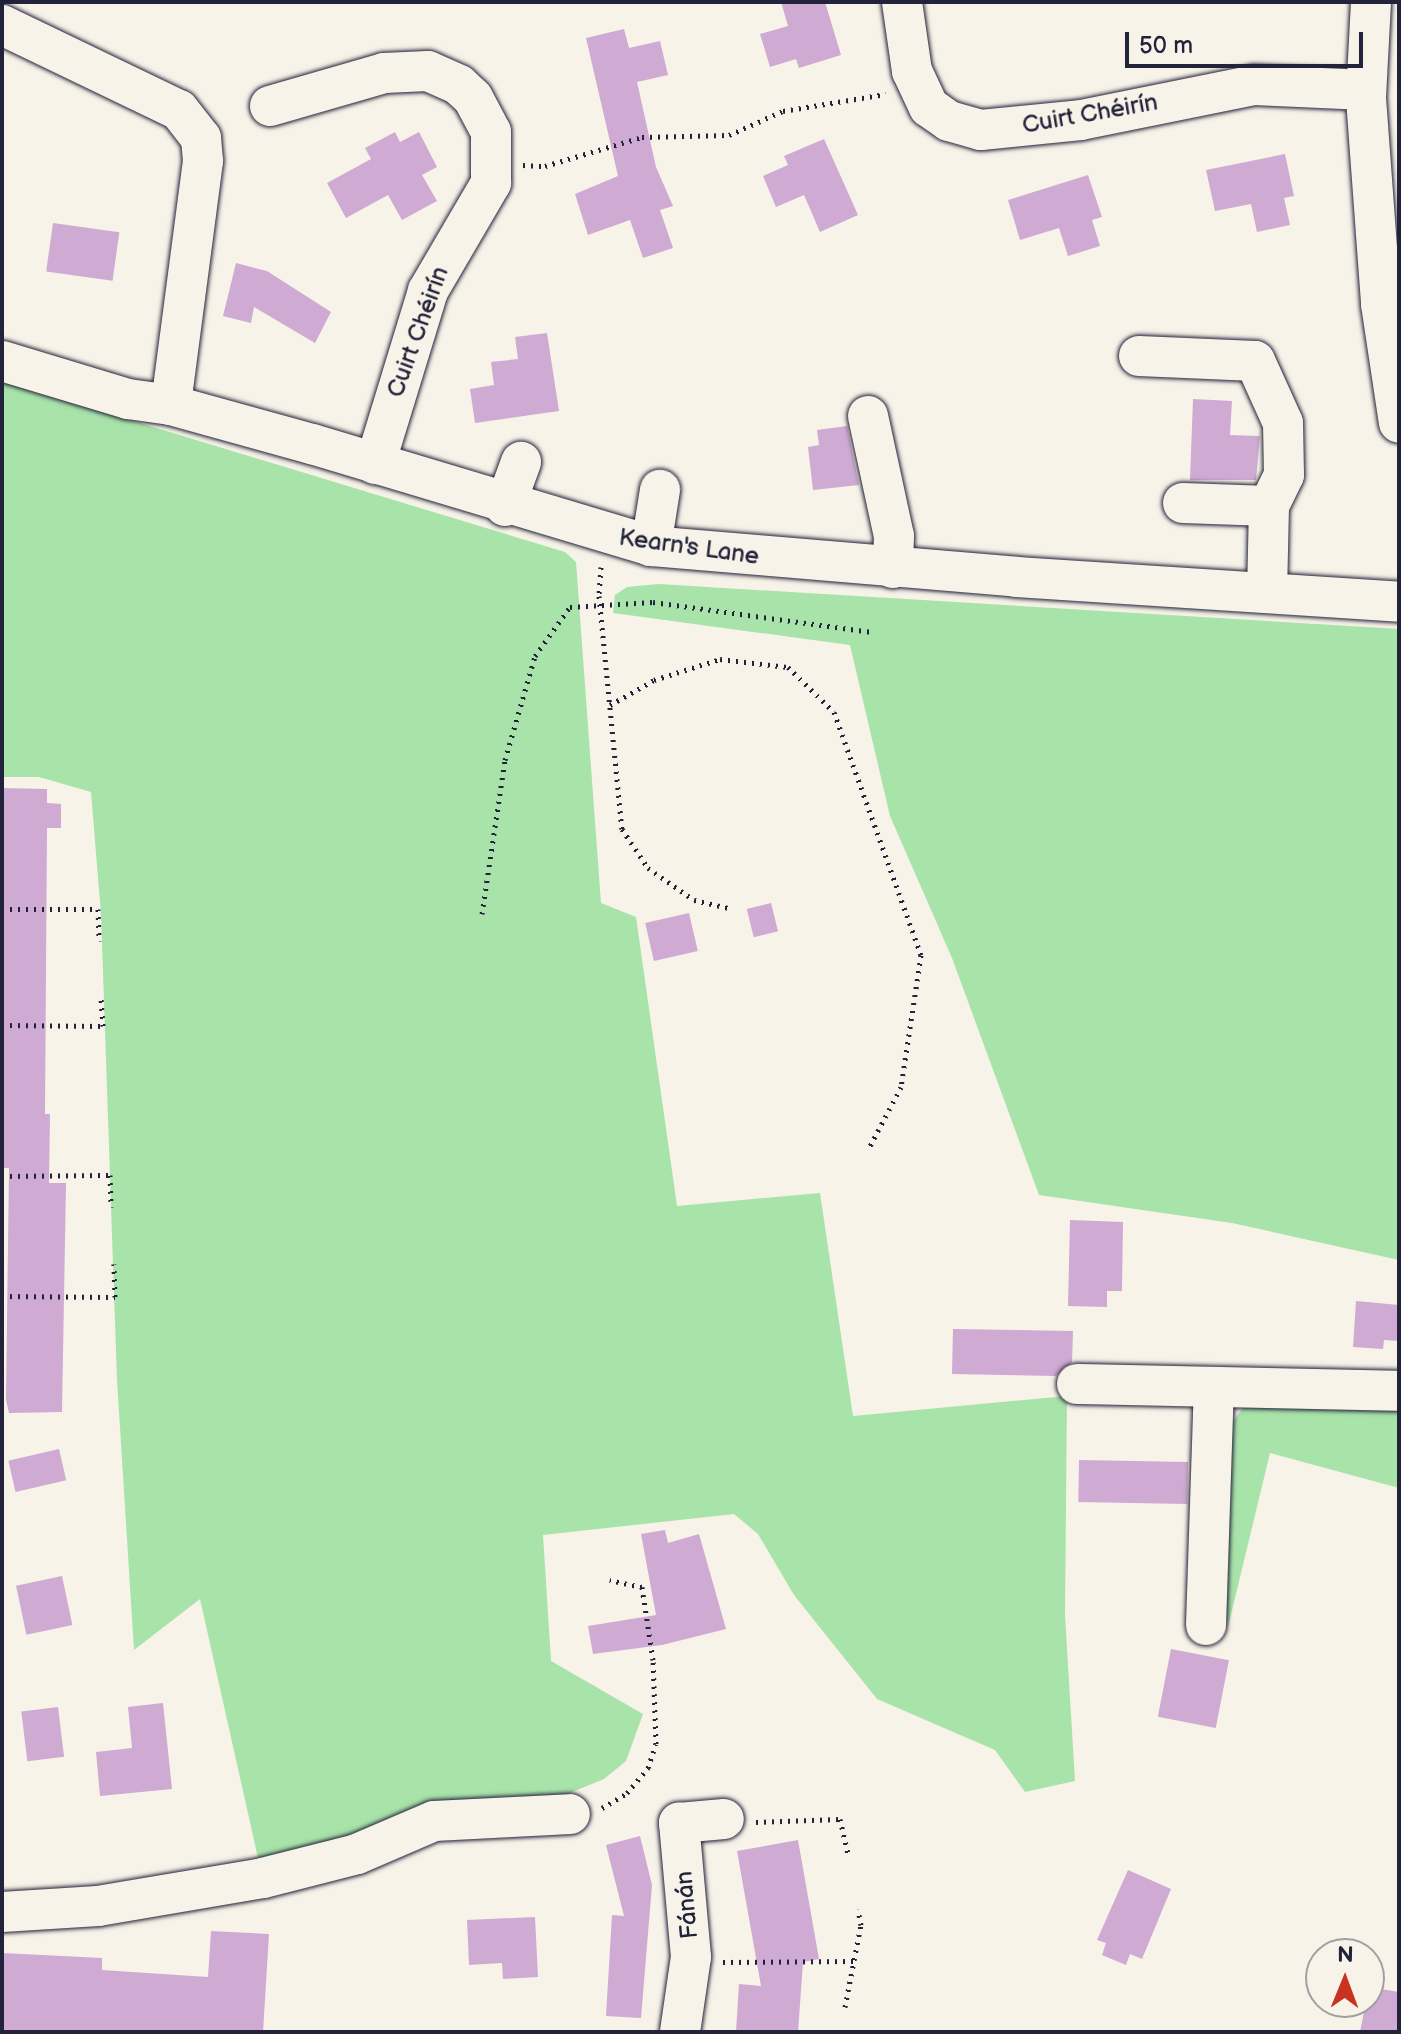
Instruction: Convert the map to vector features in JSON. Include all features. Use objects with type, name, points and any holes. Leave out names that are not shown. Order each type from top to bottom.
[{"type":"street","name":"Cuirt Chéirín","points":[[902,2],[918,85],[937,115],[981,130],[1081,120],[1254,85],[1366,90]]},
{"type":"street","points":[[1371,2],[1366,90],[1381,304],[1399,423]]},
{"type":"street","points":[[2,25],[179,110],[201,138],[203,161],[171,405]]},
{"type":"street","points":[[270,106],[384,73],[428,71],[459,85],[473,98],[491,132],[495,166]]},
{"type":"street","name":"Cuirt Chéirín","points":[[375,464],[428,291],[450,246],[483,200],[495,166]]},
{"type":"street","points":[[1139,356],[1255,361],[1283,423],[1284,475],[1269,506],[1267,593]]},
{"type":"street","name":"Kearn's Lane","points":[[2,361],[128,399],[278,416],[375,464],[505,506],[651,546],[893,568],[1399,602]]},
{"type":"street","points":[[868,416],[894,536],[893,568]]},
{"type":"street","points":[[505,506],[521,462]]},
{"type":"street","points":[[651,546],[660,490]]},
{"type":"street","points":[[1183,503],[1269,506]]},
{"type":"street","points":[[1077,1384],[1399,1391]]},
{"type":"street","points":[[1206,1625],[1214,1387]]},
{"type":"street","points":[[2,1912],[71,1909],[263,1878],[357,1854],[434,1821],[570,1814]]},
{"type":"street","name":"Fánán","points":[[680,2032],[690,1962],[679,1823],[724,1819]]},
{"type":"path","points":[[495,166],[545,166],[642,137],[729,135],[783,111],[918,85]]},
{"type":"path","points":[[604,534],[600,602],[622,829],[648,868],[694,900],[728,908]]},
{"type":"path","points":[[482,914],[505,760],[535,656],[570,607],[600,602],[653,602],[872,632]]},
{"type":"path","points":[[610,705],[654,680],[720,659],[788,667],[834,712],[921,955],[901,1087],[870,1146]]},
{"type":"path","points":[[2,909],[98,909],[99,941]]},
{"type":"path","points":[[2,1025],[103,1026],[101,996]]},
{"type":"path","points":[[2,1176],[110,1175],[111,1207]]},
{"type":"path","points":[[2,1296],[115,1297],[114,1264]]},
{"type":"path","points":[[570,1814],[600,1809],[627,1793],[648,1768],[656,1744],[653,1660],[642,1587],[610,1580]]},
{"type":"path","points":[[724,1819],[771,1824],[840,1819],[848,1853]]},
{"type":"path","points":[[845,2007],[861,1925],[858,1909]]},
{"type":"path","points":[[690,1962],[854,1961]]},
{"type":"green space","points":[[2,381],[565,552],[576,562],[601,903],[636,917],[677,1206],[820,1193],[853,1416],[1067,1396],[1065,1615],[1075,1781],[1025,1792],[995,1750],[877,1699],[794,1595],[758,1534],[734,1514],[543,1535],[551,1661],[643,1714],[626,1761],[604,1779],[550,1801],[421,1804],[338,1840],[258,1858],[200,1599],[134,1650],[117,1380],[101,914],[91,792],[39,777],[2,777]]},
{"type":"green space","points":[[659,584],[1399,629],[1399,1260],[1232,1223],[1039,1195],[952,958],[890,816],[850,645],[613,613],[615,595],[627,587]]},
{"type":"green space","points":[[1256,1402],[1399,1405],[1399,1488],[1270,1453],[1228,1627],[1222,1582],[1232,1422],[1242,1409]]},
{"type":"building","points":[[781,2],[825,2],[841,55],[799,68],[796,59],[770,67],[760,34],[788,26]]},
{"type":"building","points":[[624,29],[629,48],[660,41],[668,75],[637,82],[656,167],[673,206],[660,210],[673,248],[643,258],[630,220],[588,235],[575,194],[618,176],[586,38]]},
{"type":"building","points":[[395,132],[400,142],[419,132],[437,167],[422,175],[437,201],[402,220],[388,195],[346,218],[327,183],[371,159],[365,148]]},
{"type":"building","points":[[824,139],[858,215],[820,232],[804,195],[776,207],[763,176],[788,165],[784,156]]},
{"type":"building","points":[[1285,154],[1294,196],[1284,198],[1290,225],[1257,232],[1251,204],[1215,211],[1206,170]]},
{"type":"building","points":[[1088,175],[1102,217],[1092,220],[1100,246],[1068,256],[1059,228],[1020,240],[1008,200]]},
{"type":"building","points":[[53,223],[119,232],[113,281],[46,272]]},
{"type":"building","points":[[236,263],[267,271],[331,312],[315,343],[254,307],[251,323],[223,316]]},
{"type":"building","points":[[547,333],[559,411],[475,423],[470,389],[494,385],[491,362],[518,359],[515,337]]},
{"type":"building","points":[[1193,399],[1232,401],[1230,435],[1260,436],[1256,480],[1190,480]]},
{"type":"building","points":[[847,426],[859,485],[813,490],[808,447],[819,445],[817,430]]},
{"type":"building","points":[[2,788],[47,789],[47,803],[61,804],[61,828],[47,828],[45,1114],[50,1114],[49,1183],[66,1183],[62,1412],[9,1413],[6,1400],[9,1168],[2,1168]]},
{"type":"building","points":[[771,903],[778,931],[754,937],[747,909]]},
{"type":"building","points":[[689,913],[698,951],[654,961],[645,923]]},
{"type":"building","points":[[1070,1220],[1123,1222],[1122,1291],[1107,1291],[1107,1307],[1068,1306]]},
{"type":"building","points":[[1356,1301],[1399,1305],[1399,1341],[1384,1340],[1383,1349],[1353,1347]]},
{"type":"building","points":[[953,1329],[1073,1331],[1072,1362],[1056,1376],[952,1374]]},
{"type":"building","points":[[59,1449],[66,1480],[16,1492],[8,1461]]},
{"type":"building","points":[[1079,1460],[1188,1462],[1187,1504],[1078,1502]]},
{"type":"building","points":[[665,1530],[668,1543],[699,1534],[726,1629],[662,1645],[593,1654],[588,1626],[656,1615],[641,1534]]},
{"type":"building","points":[[62,1576],[72,1625],[26,1635],[16,1586]]},
{"type":"building","points":[[1171,1649],[1229,1660],[1216,1728],[1158,1717]]},
{"type":"building","points":[[163,1703],[172,1789],[100,1796],[96,1752],[132,1748],[128,1707]]},
{"type":"building","points":[[58,1707],[64,1757],[27,1761],[21,1712]]},
{"type":"building","points":[[640,1836],[652,1885],[641,2018],[606,2016],[612,1915],[624,1916],[606,1845]]},
{"type":"building","points":[[798,1840],[819,1959],[803,1962],[798,2032],[736,2032],[739,1984],[761,1986],[737,1851]]},
{"type":"building","points":[[1128,1870],[1171,1889],[1142,1959],[1130,1954],[1126,1965],[1102,1955],[1106,1943],[1097,1940]]},
{"type":"building","points":[[535,1917],[538,1977],[503,1979],[502,1963],[469,1965],[467,1920]]},
{"type":"building","points":[[211,1931],[269,1934],[263,2032],[2,2032],[2,1953],[102,1958],[102,1970],[208,1977]]},
{"type":"building","points":[[1385,1990],[1399,1992],[1399,2032],[1360,2032],[1363,2018],[1385,2018]]}]
